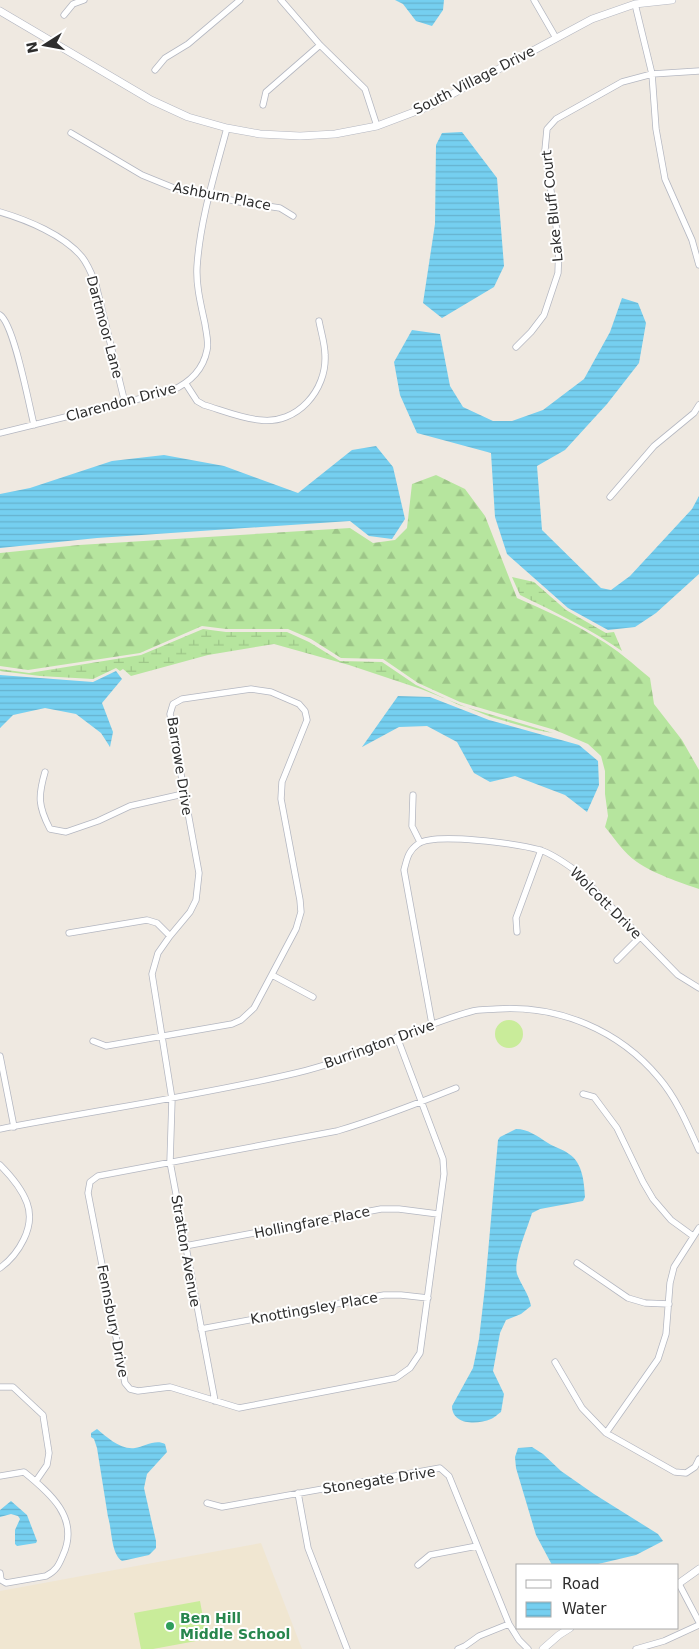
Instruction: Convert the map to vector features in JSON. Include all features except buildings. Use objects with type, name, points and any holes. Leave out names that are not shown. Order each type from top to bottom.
[{"type":"street","points":[[64,15],[73,4],[84,0]]},
{"type":"street","points":[[155,70],[165,58],[188,44],[240,0]]},
{"type":"street","points":[[281,0],[320,45],[364,89],[377,126]]},
{"type":"street","points":[[534,0],[556,38]]},
{"type":"street","name":"South Village Drive","points":[[0,11],[151,100],[188,117],[226,128],[260,134],[300,136],[335,134],[377,126],[430,106],[592,19],[635,4],[672,0]]},
{"type":"street","points":[[635,4],[652,74],[656,129],[665,179],[692,240],[699,265]]},
{"type":"street","points":[[263,105],[266,92],[320,45]]},
{"type":"street","name":"Lake Bluff Court","points":[[516,347],[544,315],[558,273],[559,246],[545,150],[547,130],[556,119],[622,82],[652,74],[699,71]]},
{"type":"street","name":"Clarendon Drive","points":[[0,433],[171,391],[186,384],[200,369],[207,350],[207,337],[198,286],[197,268],[200,239],[226,128]]},
{"type":"street","name":"Ashburn Place","points":[[71,134],[142,175],[174,188],[280,208],[293,216]]},
{"type":"street","name":"Dartmoor Lane","points":[[0,212],[16,217],[60,238],[81,256],[90,269],[96,285],[125,403]]},
{"type":"street","points":[[0,315],[4,317],[11,333],[34,425]]},
{"type":"street","points":[[186,384],[198,401],[204,405],[260,420],[275,420],[290,416],[307,403],[318,388],[323,377],[325,356],[319,321]]},
{"type":"street","points":[[610,498],[654,446],[694,413],[699,405]]},
{"type":"street","name":"Barrowe Drive","points":[[162,1036],[232,1024],[241,1020],[254,1008],[296,929],[301,912],[300,900],[281,799],[282,782],[307,720],[306,711],[299,704],[271,692],[251,689],[182,699],[173,704],[170,714],[198,874],[196,900],[190,912],[158,953],[152,974],[172,1099]]},
{"type":"street","points":[[45,772],[40,792],[43,816],[50,829],[66,832],[98,821],[130,806],[184,794]]},
{"type":"street","points":[[413,795],[412,826],[420,842],[408,854],[404,870],[432,1024]]},
{"type":"street","name":"Wolcott Drive","points":[[420,842],[437,838],[513,844],[541,850],[560,860],[576,872],[678,974],[699,988]]},
{"type":"street","points":[[517,932],[516,918],[541,850]]},
{"type":"street","points":[[69,933],[147,920],[157,923],[170,936]]},
{"type":"street","points":[[617,960],[640,937]]},
{"type":"street","points":[[272,975],[313,997]]},
{"type":"street","name":"Burrington Drive","points":[[0,1129],[172,1099],[298,1073],[338,1060],[432,1024],[476,1011],[519,1008],[562,1015],[604,1032],[634,1053],[660,1079],[680,1110],[699,1150]]},
{"type":"street","points":[[92,1042],[106,1046],[162,1036]]},
{"type":"street","name":"Fennsbury Drive","points":[[397,1037],[422,1102],[443,1159],[444,1174],[420,1353],[410,1368],[396,1378],[239,1408],[170,1387],[138,1391],[130,1389],[125,1383],[88,1193],[90,1182],[98,1176],[337,1131],[374,1120],[422,1102],[456,1088]]},
{"type":"street","points":[[0,1056],[14,1126]]},
{"type":"street","points":[[583,1094],[594,1098],[617,1128],[642,1182],[653,1199],[671,1220],[693,1236]]},
{"type":"street","name":"Stratton Avenue","points":[[172,1099],[170,1162],[215,1401]]},
{"type":"street","points":[[0,1164],[27,1202],[30,1215],[23,1240],[10,1259],[0,1268]]},
{"type":"street","name":"Hollingfare Place","points":[[185,1246],[381,1209],[399,1209],[438,1214]]},
{"type":"street","points":[[606,1433],[658,1359],[666,1334],[670,1283],[674,1267],[699,1228]]},
{"type":"street","points":[[577,1264],[628,1298],[645,1303],[669,1304]]},
{"type":"street","name":"Knottingsley Place","points":[[201,1329],[384,1296],[401,1295],[428,1298]]},
{"type":"street","points":[[555,1362],[582,1408],[606,1433],[675,1472],[686,1473],[695,1467],[699,1459]]},
{"type":"street","points":[[0,1386],[13,1388],[43,1415],[49,1453],[47,1465],[36,1481]]},
{"type":"street","name":"Stonegate Drive","points":[[207,1503],[222,1508],[440,1468],[449,1476],[508,1624],[528,1649]]},
{"type":"street","points":[[0,1476],[24,1472],[36,1481],[61,1508],[68,1536],[68,1545],[58,1568],[46,1576],[6,1583],[1,1580],[0,1573]]},
{"type":"street","points":[[298,1493],[308,1548],[347,1649]]},
{"type":"street","points":[[418,1565],[430,1555],[477,1546]]},
{"type":"street","points":[[679,1583],[699,1569]]},
{"type":"street","points":[[636,1649],[664,1641],[699,1623],[679,1586]]},
{"type":"street","points":[[458,1649],[479,1636],[508,1624]]},
{"type":"street","points":[[543,1649],[568,1629]]},
{"type":"shaded area","points":[[261,1543],[302,1649],[0,1649],[0,1591]]},
{"type":"green space","points":[[436,475],[465,489],[485,516],[517,598],[568,621],[604,642],[650,678],[654,704],[682,740],[699,770],[699,889],[675,881],[643,866],[624,850],[605,827],[608,816],[605,794],[605,771],[601,756],[588,744],[555,730],[460,702],[418,683],[383,659],[341,658],[311,639],[288,629],[226,629],[202,626],[140,653],[28,670],[0,666],[0,553],[79,545],[350,528],[373,543],[395,540],[407,528],[412,484]]},
{"type":"green space","points":[[512,577],[534,582],[566,610],[606,633],[614,632],[622,651],[585,628],[520,595]]},
{"type":"green space","points":[[203,629],[226,632],[287,632],[309,642],[340,661],[382,662],[416,685],[447,699],[349,665],[274,644],[208,655],[131,676],[123,669],[120,671],[116,668],[93,679],[40,676],[0,671],[0,669],[29,673],[141,655]]},
{"type":"green space","points":[[467,707],[553,733],[491,717]]},
{"type":"green space","points":[[509,1020],[519,1024],[523,1034],[519,1044],[509,1048],[499,1044],[495,1034],[499,1024]]},
{"type":"green space","name":"Ben Hill Middle School","points":[[200,1601],[207,1639],[153,1649],[141,1649],[134,1613]]},
{"type":"water","points":[[395,0],[444,0],[443,10],[432,26],[416,21],[403,4]]},
{"type":"water","points":[[462,132],[497,178],[504,266],[494,287],[442,318],[423,303],[435,224],[436,145],[442,133]]},
{"type":"water","points":[[622,298],[638,303],[646,323],[639,363],[607,404],[565,450],[537,466],[542,530],[601,588],[611,590],[630,576],[692,509],[699,496],[699,574],[656,613],[635,627],[608,630],[568,608],[507,554],[495,517],[491,453],[417,433],[400,395],[394,362],[412,330],[440,334],[450,386],[463,407],[493,421],[512,421],[543,410],[584,379],[610,332]]},
{"type":"water","points":[[376,446],[393,467],[405,519],[392,539],[369,536],[350,521],[97,538],[0,548],[0,494],[30,488],[112,461],[164,455],[224,466],[298,493],[352,450]]},
{"type":"water","points":[[116,671],[122,679],[102,703],[113,732],[110,747],[101,733],[76,714],[45,708],[13,715],[0,728],[0,675],[93,682]]},
{"type":"water","points":[[398,696],[430,697],[489,720],[579,745],[598,761],[599,785],[587,812],[565,795],[515,776],[490,782],[474,773],[457,742],[427,726],[399,727],[362,747]]},
{"type":"water","points":[[516,1129],[532,1133],[567,1152],[574,1158],[582,1174],[585,1197],[583,1201],[540,1209],[532,1213],[519,1252],[516,1268],[531,1306],[521,1314],[506,1320],[500,1333],[493,1371],[504,1394],[501,1412],[485,1421],[466,1422],[456,1417],[452,1406],[473,1368],[479,1339],[498,1140],[500,1137]]},
{"type":"water","points":[[97,1429],[124,1447],[135,1448],[157,1442],[165,1444],[167,1452],[147,1474],[144,1488],[156,1541],[156,1548],[149,1555],[122,1561],[118,1558],[112,1541],[97,1448],[94,1439],[91,1437],[91,1433]]},
{"type":"water","points":[[532,1447],[543,1454],[561,1471],[658,1534],[663,1541],[636,1555],[598,1564],[551,1564],[536,1535],[516,1468],[515,1457],[518,1448]]},
{"type":"water","points":[[11,1501],[27,1515],[37,1541],[36,1543],[17,1546],[15,1544],[15,1530],[20,1519],[18,1516],[11,1514],[0,1517],[0,1510]]},
{"type":"place","name":"Ben Hill Middle School","points":[[170,1626]]}]
